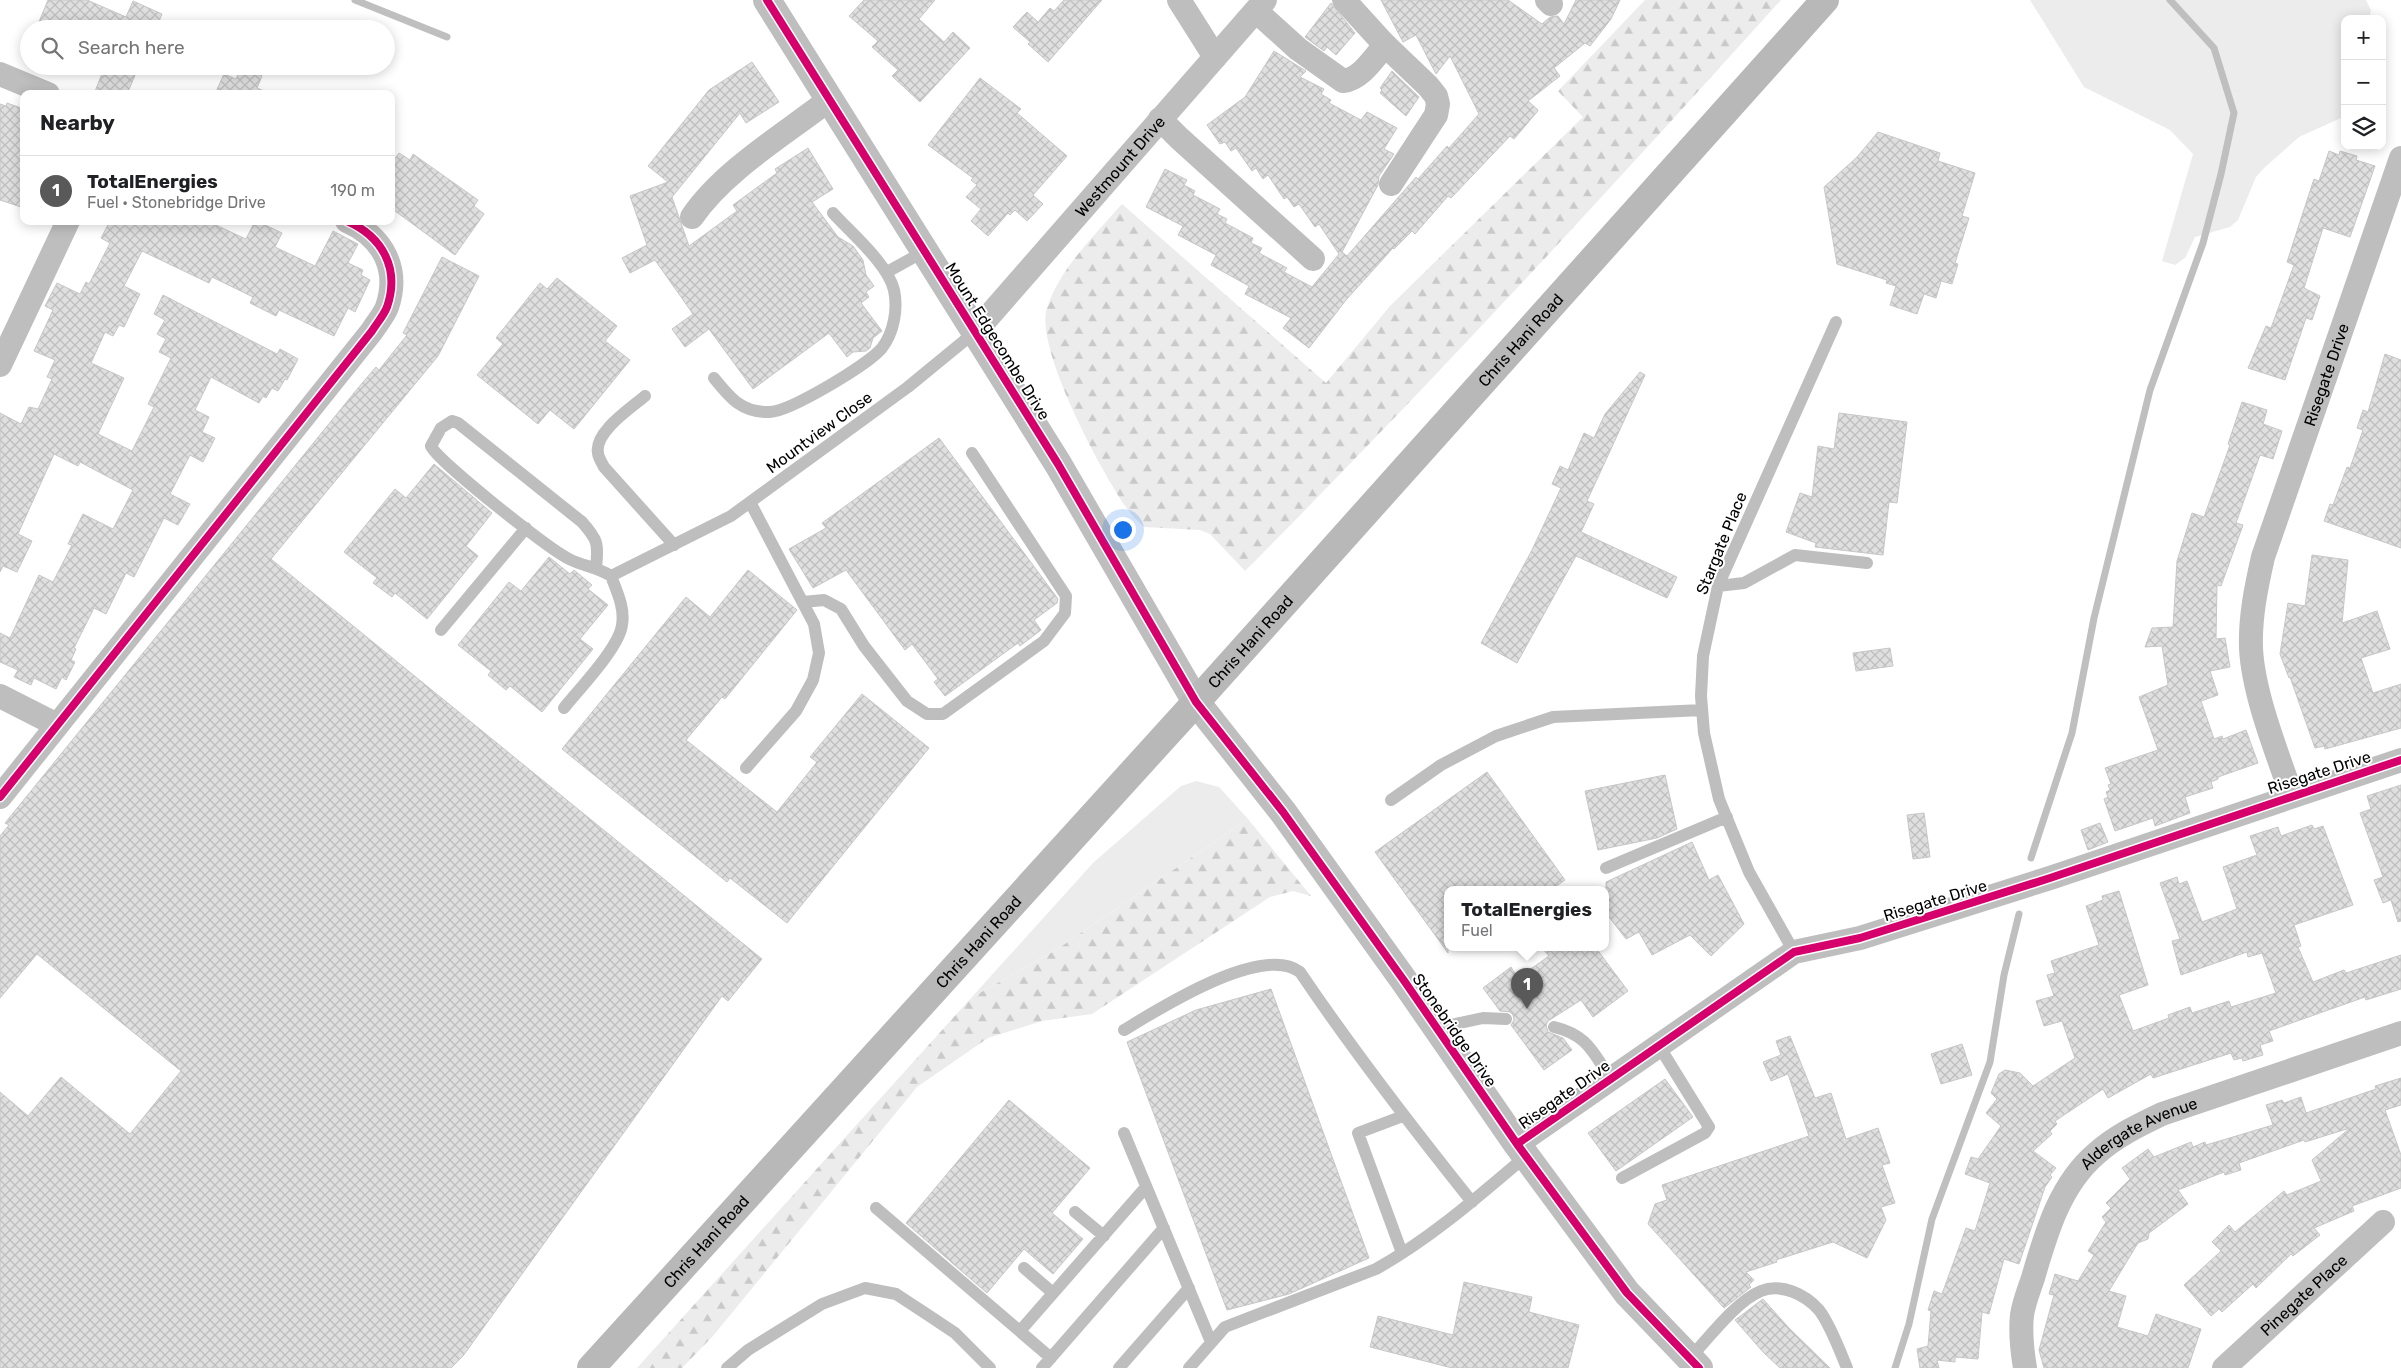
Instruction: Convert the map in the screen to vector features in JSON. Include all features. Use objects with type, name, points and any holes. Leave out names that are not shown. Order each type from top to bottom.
[{"type":"main road","name":"Chris Hani Road","points":[[591,1368],[1196,702],[1825,0]]},
{"type":"street","name":"Mount Edgecombe Drive","points":[[767,0],[1058,464],[1196,702]]},
{"type":"street","points":[[1179,0],[1215,57]]},
{"type":"street","points":[[1344,0],[1385,45],[1436,96],[1438,104],[1436,115],[1391,184]]},
{"type":"street","points":[[1260,5],[1298,49],[1343,81],[1357,76],[1385,45]]},
{"type":"street","name":"Westmount Drive","points":[[975,332],[1260,5]]},
{"type":"street","points":[[0,74],[38,90]]},
{"type":"street","points":[[692,218],[705,197],[723,180],[830,99]]},
{"type":"street","points":[[1160,119],[1313,259]]},
{"type":"street","name":"Risegate Drive","points":[[2292,796],[2260,695],[2251,650],[2253,602],[2263,557],[2401,158]]},
{"type":"street","points":[[0,365],[66,225]]},
{"type":"street","points":[[0,796],[372,331],[386,309],[392,289],[391,267],[382,249],[367,234],[353,225]]},
{"type":"street","points":[[0,696],[57,725]]},
{"type":"street","name":"Stonebridge Drive","points":[[1196,702],[1282,812],[1522,1150],[1627,1293],[1694,1363]]},
{"type":"street","name":"Risegate Drive","points":[[1522,1150],[1611,1079],[1794,952],[1860,938],[2031,884],[2401,760]]},
{"type":"street","name":"Aldergate Avenue","points":[[2025,1368],[2021,1345],[2022,1313],[2036,1266],[2052,1219],[2072,1180],[2096,1154],[2127,1130],[2162,1114],[2401,1033]]},
{"type":"street","name":"Pinegate Place","points":[[2224,1368],[2383,1222]]},
{"type":"lane","points":[[714,378],[733,401],[751,409],[771,412],[808,398],[842,377],[882,348],[892,330],[896,308],[894,288],[887,272],[833,213]]},
{"type":"lane","points":[[887,272],[925,251]]},
{"type":"lane","name":"Stargate Place","points":[[1794,952],[1749,872],[1719,799],[1704,733],[1702,710],[1703,656],[1718,586],[1836,322]]},
{"type":"lane","name":"Mountview Close","points":[[611,576],[731,516],[908,387],[975,332]]},
{"type":"lane","points":[[645,396],[606,430],[598,442],[598,453],[610,474],[674,544]]},
{"type":"lane","points":[[564,708],[614,646],[622,626],[621,602],[611,576],[596,567],[583,565],[568,559],[526,528],[434,452],[431,446],[434,439],[447,423],[452,421],[458,423],[582,522],[596,538],[598,550],[596,567]]},
{"type":"lane","points":[[803,602],[824,600],[840,609],[864,646],[906,701],[927,714],[943,714],[1044,641],[1065,613],[1066,596],[972,453]]},
{"type":"lane","points":[[746,768],[796,711],[813,680],[818,653],[814,624],[750,502]]},
{"type":"lane","points":[[441,630],[526,528]]},
{"type":"lane","points":[[1718,586],[1744,582],[1795,555],[1867,563]]},
{"type":"lane","points":[[1390,800],[1441,764],[1488,740],[1554,717],[1702,710]]},
{"type":"lane","points":[[1606,868],[1726,817]]},
{"type":"lane","points":[[1124,1030],[1186,993],[1230,975],[1260,966],[1292,965],[1300,972],[1357,1056],[1472,1202]]},
{"type":"lane","points":[[1437,1028],[1483,1018],[1506,1019]]},
{"type":"lane","points":[[1554,1027],[1576,1034],[1587,1043],[1611,1079]]},
{"type":"lane","points":[[1622,1178],[1709,1128],[1659,1046]]},
{"type":"lane","points":[[1402,1253],[1358,1134],[1403,1116]]},
{"type":"lane","points":[[1124,1133],[1211,1342]]},
{"type":"lane","points":[[1189,1368],[1225,1327],[1376,1269],[1402,1253],[1472,1202],[1522,1150]]},
{"type":"lane","points":[[1020,1331],[1146,1187]]},
{"type":"lane","points":[[876,1208],[1020,1331],[1047,1363],[1164,1228]]},
{"type":"lane","points":[[1075,1212],[1104,1236]]},
{"type":"lane","points":[[1024,1268],[1054,1293]]},
{"type":"lane","points":[[1694,1363],[1739,1307],[1760,1292],[1776,1286],[1799,1294],[1819,1310],[1847,1368]]},
{"type":"lane","points":[[727,1368],[748,1350],[822,1304],[865,1288],[896,1294],[955,1334],[990,1368]]},
{"type":"lane","points":[[1119,1368],[1189,1288]]},
{"type":"green space","points":[[1645,0],[1781,0],[1516,289],[1382,431],[1245,571],[1210,534],[1200,530],[1144,527],[1130,512],[1117,493],[1073,411],[1051,352],[1046,327],[1047,308],[1060,279],[1079,253],[1122,204],[1326,383],[1390,306],[1583,117],[1558,91]]},
{"type":"green space","points":[[2030,0],[2366,0],[2371,10],[2370,15],[2341,15],[2341,118],[2299,137],[2264,168],[2256,177],[2238,220],[2230,227],[2195,237],[2185,258],[2175,265],[2162,261],[2193,154],[2170,130],[2084,87]]},
{"type":"green space","points":[[1196,781],[1219,787],[1248,819],[1056,950],[971,998],[1093,863],[1181,786]]},
{"type":"green space","points":[[1248,819],[1311,896],[1293,891],[1270,897],[1092,1014],[1042,1021],[988,1038],[917,1087],[713,1336],[682,1368],[637,1368],[971,998],[1056,950]]},
{"type":"building","points":[[48,0],[87,0],[126,17],[133,1],[162,14],[160,20],[40,20]]},
{"type":"building","points":[[864,0],[935,0],[919,19],[944,42],[953,32],[970,48],[920,102],[892,76],[898,70],[872,47],[878,41],[849,16]]},
{"type":"building","points":[[1064,0],[1102,0],[1048,62],[1013,27],[1027,12],[1038,22],[1050,8],[1054,11]]},
{"type":"building","points":[[1381,0],[1508,0],[1542,24],[1550,17],[1558,16],[1564,24],[1576,0],[1620,0],[1611,19],[1590,46],[1585,43],[1554,68],[1560,76],[1528,101],[1538,110],[1514,139],[1510,136],[1451,198],[1448,196],[1415,234],[1412,231],[1393,248],[1346,300],[1309,348],[1283,328],[1291,318],[1245,294],[1249,286],[1211,265],[1216,255],[1178,235],[1183,226],[1146,207],[1165,169],[1187,180],[1184,185],[1195,191],[1193,195],[1220,209],[1217,214],[1227,219],[1225,223],[1253,238],[1251,243],[1262,248],[1259,253],[1287,268],[1284,272],[1312,287],[1339,254],[1319,224],[1315,227],[1299,204],[1294,207],[1287,197],[1284,199],[1268,175],[1263,179],[1256,168],[1252,171],[1236,148],[1231,151],[1225,142],[1220,144],[1207,125],[1245,97],[1274,51],[1306,71],[1300,77],[1324,89],[1321,94],[1331,100],[1329,103],[1361,120],[1367,112],[1397,128],[1384,149],[1394,154],[1379,176],[1378,185],[1342,252],[1347,256],[1416,177],[1418,179],[1479,114],[1450,56],[1436,74],[1416,35],[1403,42]]},
{"type":"building","points":[[1331,3],[1355,33],[1336,55],[1327,47],[1324,51],[1305,37]]},
{"type":"building","points":[[752,62],[779,102],[746,123],[740,113],[672,197],[689,246],[737,211],[733,205],[777,173],[775,169],[808,148],[833,189],[812,202],[838,237],[853,246],[863,260],[866,275],[874,286],[866,292],[869,297],[861,303],[882,331],[873,338],[870,348],[866,351],[853,352],[847,357],[829,333],[753,389],[709,329],[685,347],[672,329],[693,314],[655,260],[630,273],[622,258],[647,245],[630,196],[668,182],[648,166],[709,90]]},
{"type":"building","points":[[1392,71],[1419,97],[1406,116],[1380,93],[1382,90],[1380,88]]},
{"type":"building","points":[[101,75],[135,75],[129,90],[96,90]]},
{"type":"building","points":[[224,75],[236,79],[238,75],[262,76],[257,88],[262,90],[217,90]]},
{"type":"building","points":[[980,78],[1021,109],[1017,113],[1067,156],[1033,195],[1043,204],[1027,221],[1015,210],[1010,215],[1008,213],[988,236],[971,221],[981,209],[966,197],[977,185],[971,180],[973,178],[928,145]]},
{"type":"building","points":[[7,103],[20,108],[20,207],[0,200],[0,104],[6,106]]},
{"type":"building","points":[[1878,132],[1940,153],[1938,161],[1975,173],[1962,216],[1969,218],[1955,263],[1958,264],[1952,284],[1941,281],[1936,298],[1924,294],[1917,314],[1890,305],[1896,286],[1886,283],[1887,280],[1837,264],[1824,187],[1857,157]]},
{"type":"building","points":[[2329,151],[2339,155],[2340,151],[2357,156],[2356,160],[2375,166],[2350,237],[2323,228],[2304,288],[2320,296],[2312,320],[2306,318],[2285,380],[2248,368],[2266,326],[2271,328],[2294,265],[2287,262],[2314,179],[2319,181]]},
{"type":"building","points":[[399,153],[410,160],[413,154],[478,200],[474,206],[484,214],[455,255],[395,211],[395,158]]},
{"type":"building","points":[[108,225],[216,225],[246,239],[253,225],[265,225],[282,233],[275,247],[315,266],[333,231],[358,244],[348,263],[363,270],[361,275],[370,280],[355,312],[348,308],[334,336],[279,310],[276,316],[250,303],[253,297],[212,277],[209,283],[142,251],[124,286],[140,294],[124,327],[119,325],[113,336],[105,332],[91,363],[124,378],[98,434],[132,451],[154,407],[148,404],[171,358],[159,352],[166,339],[157,334],[165,320],[154,314],[163,295],[277,354],[280,349],[298,359],[287,380],[285,379],[278,391],[272,388],[266,398],[263,396],[259,403],[211,377],[195,410],[209,417],[202,432],[215,438],[203,462],[190,455],[170,494],[190,504],[178,525],[164,518],[134,577],[126,573],[106,614],[94,608],[74,648],[76,649],[71,660],[75,662],[66,680],[62,677],[56,689],[34,678],[31,685],[14,677],[18,670],[0,662],[0,633],[10,638],[39,575],[53,582],[72,545],[68,544],[83,514],[113,529],[133,490],[80,462],[78,466],[54,454],[18,534],[32,541],[17,572],[3,566],[0,572],[0,413],[21,424],[29,407],[38,409],[52,379],[47,377],[55,360],[34,351],[53,310],[45,306],[57,283],[80,294],[86,282],[89,284],[110,243],[101,238]]},
{"type":"building","points":[[442,257],[479,276],[438,356],[271,559],[762,959],[728,1001],[722,996],[463,1356],[451,1368],[0,1368],[0,1092],[28,1116],[61,1077],[130,1134],[181,1071],[37,954],[0,998],[0,836],[9,825],[5,823],[358,388],[376,367],[379,370],[407,335],[403,333]]},
{"type":"building","points":[[557,278],[617,326],[605,341],[630,360],[574,429],[550,410],[538,424],[477,375],[503,344],[496,338],[540,283],[547,289]]},
{"type":"building","points":[[2385,354],[2401,360],[2401,548],[2324,521],[2330,504],[2333,505],[2347,467],[2350,468],[2363,430],[2357,428],[2363,410],[2368,412]]},
{"type":"building","points":[[1640,372],[1645,375],[1587,501],[1594,504],[1581,532],[1677,577],[1667,598],[1576,556],[1517,663],[1481,643],[1531,552],[1561,488],[1552,484],[1560,466],[1568,470],[1584,433],[1594,438],[1605,414]]},
{"type":"building","points":[[2242,402],[2267,410],[2263,424],[2282,431],[2273,459],[2260,455],[2236,523],[2243,525],[2221,586],[2217,585],[2216,639],[2225,638],[2230,667],[2210,671],[2218,695],[2201,701],[2214,739],[2222,736],[2223,739],[2246,730],[2258,763],[2218,777],[2218,779],[2211,782],[2213,788],[2185,797],[2190,813],[2155,826],[2153,818],[2115,831],[2104,799],[2108,797],[2106,792],[2110,790],[2108,785],[2111,784],[2105,768],[2158,750],[2139,697],[2168,685],[2162,646],[2145,647],[2152,628],[2173,627],[2177,561],[2192,513],[2204,517],[2230,445],[2228,444]]},
{"type":"building","points":[[1839,413],[1907,422],[1897,503],[1889,502],[1883,555],[1815,547],[1816,543],[1786,532],[1800,493],[1812,497],[1818,446],[1834,449]]},
{"type":"building","points":[[939,438],[1058,599],[1057,603],[1034,620],[1041,630],[1020,646],[1018,643],[945,696],[934,682],[938,679],[912,644],[905,650],[846,570],[813,588],[789,549],[826,528],[822,523]]},
{"type":"building","points":[[434,464],[492,513],[466,546],[478,556],[427,619],[395,593],[392,597],[373,583],[377,578],[344,552],[395,489],[406,498]]},
{"type":"building","points":[[2312,555],[2348,560],[2342,623],[2377,611],[2390,649],[2361,658],[2373,693],[2401,684],[2401,728],[2325,749],[2324,746],[2315,748],[2280,654],[2288,603],[2305,606]]},
{"type":"building","points":[[549,557],[570,574],[574,570],[592,585],[588,589],[608,605],[580,639],[593,649],[542,712],[510,686],[506,690],[488,675],[491,671],[458,645],[509,582],[521,591]]},
{"type":"building","points":[[748,570],[797,610],[725,699],[722,697],[686,740],[777,812],[817,762],[810,757],[862,694],[929,748],[787,923],[730,878],[727,882],[562,749],[686,597],[710,617]]},
{"type":"building","points":[[1890,648],[1893,666],[1856,671],[1853,653]]},
{"type":"building","points":[[1487,772],[1565,880],[1557,886],[1444,886],[1444,947],[1375,852]]},
{"type":"building","points":[[1665,775],[1677,829],[1657,838],[1598,850],[1585,791]]},
{"type":"building","points":[[2401,785],[2401,921],[2398,922],[2391,900],[2383,903],[2374,880],[2383,877],[2360,813],[2371,809],[2367,796]]},
{"type":"building","points":[[1924,813],[1930,857],[1913,859],[1907,815]]},
{"type":"building","points":[[2100,823],[2108,842],[2088,850],[2081,830]]},
{"type":"building","points":[[2312,825],[2314,829],[2323,826],[2353,905],[2294,925],[2301,946],[2298,947],[2313,982],[2344,970],[2346,973],[2401,955],[2401,989],[2366,1000],[2365,997],[2269,1031],[2273,1041],[2260,1045],[2263,1055],[2243,1061],[2242,1058],[2234,1060],[2231,1053],[2153,1078],[2151,1074],[2108,1098],[2103,1089],[2055,1121],[2057,1124],[2050,1131],[2052,1134],[2033,1151],[2056,1168],[2050,1175],[2052,1177],[2045,1187],[2019,1264],[2004,1259],[1989,1314],[1982,1312],[1978,1359],[1955,1357],[1955,1362],[1937,1360],[1939,1368],[1920,1368],[1917,1349],[1928,1346],[1931,1311],[1928,1310],[1934,1291],[1942,1294],[1966,1228],[1975,1231],[1990,1183],[1965,1174],[1971,1157],[1978,1159],[2001,1126],[1986,1113],[1997,1099],[1991,1093],[1999,1074],[2005,1070],[2020,1073],[2033,1086],[2075,1058],[2062,1021],[2044,1026],[2036,1001],[2054,996],[2047,975],[2055,973],[2051,961],[2099,945],[2086,906],[2103,900],[2102,896],[2119,891],[2148,985],[2119,995],[2133,1031],[2169,1018],[2168,1015],[2190,1007],[2192,1013],[2229,1001],[2231,1007],[2276,993],[2262,953],[2248,957],[2247,952],[2181,975],[2172,941],[2180,939],[2160,883],[2177,877],[2179,884],[2187,881],[2202,922],[2237,909],[2223,867],[2257,855],[2250,836],[2278,827],[2281,836]]},
{"type":"building","points":[[1692,842],[1709,880],[1718,875],[1744,924],[1711,956],[1690,935],[1652,955],[1639,932],[1626,939],[1609,917],[1609,886],[1606,886],[1606,882]]},
{"type":"building","points":[[1545,951],[1598,951],[1628,991],[1593,1017],[1581,1000],[1548,1021],[1546,1025],[1548,1032],[1563,1038],[1572,1050],[1544,1070],[1511,1025],[1514,1020],[1513,1015],[1510,1012],[1500,1011],[1483,988],[1511,967],[1518,978],[1549,956]]},
{"type":"building","points":[[1271,989],[1369,1258],[1289,1294],[1227,1310],[1127,1042],[1196,1010]]},
{"type":"building","points":[[1790,1036],[1815,1098],[1831,1093],[1846,1139],[1878,1128],[1890,1163],[1882,1165],[1895,1203],[1881,1207],[1886,1220],[1867,1258],[1833,1242],[1776,1260],[1777,1262],[1746,1272],[1754,1280],[1749,1285],[1751,1287],[1724,1308],[1648,1224],[1655,1204],[1667,1200],[1662,1185],[1809,1136],[1788,1074],[1771,1081],[1763,1062],[1781,1055],[1776,1041]]},
{"type":"building","points":[[1962,1044],[1972,1075],[1941,1084],[1931,1054]]},
{"type":"building","points":[[2401,1078],[2401,1105],[2385,1110],[2401,1155],[2401,1188],[2352,1206],[2354,1211],[2314,1228],[2320,1235],[2293,1256],[2291,1254],[2256,1288],[2253,1284],[2222,1312],[2219,1309],[2211,1316],[2184,1285],[2221,1251],[2212,1242],[2229,1225],[2235,1232],[2284,1191],[2287,1195],[2321,1181],[2312,1160],[2350,1128],[2305,1142],[2304,1140],[2239,1163],[2241,1170],[2225,1175],[2224,1172],[2178,1190],[2188,1204],[2149,1233],[2148,1239],[2138,1243],[2109,1291],[2126,1296],[2117,1327],[2148,1336],[2156,1314],[2201,1329],[2188,1368],[2044,1368],[2039,1350],[2054,1295],[2049,1294],[2055,1274],[2078,1281],[2094,1255],[2088,1251],[2106,1222],[2102,1217],[2111,1208],[2106,1203],[2130,1179],[2122,1168],[2148,1149],[2154,1157],[2191,1142],[2193,1147],[2205,1142],[2206,1145],[2273,1125],[2266,1105],[2282,1100],[2284,1103],[2301,1097],[2306,1113],[2376,1089],[2375,1086]]},
{"type":"building","points":[[1665,1079],[1693,1117],[1616,1171],[1588,1133]]},
{"type":"building","points":[[1009,1100],[1090,1168],[1052,1213],[1083,1239],[1053,1274],[1024,1249],[987,1293],[906,1223]]},
{"type":"building","points":[[1464,1282],[1532,1297],[1529,1312],[1579,1325],[1568,1368],[1452,1368],[1370,1347],[1378,1316],[1453,1335]]},
{"type":"building","points":[[1763,1299],[1789,1328],[1830,1368],[1780,1368],[1763,1352],[1735,1320]]},
{"type":"waterway","points":[[355,0],[447,37]]},
{"type":"waterway","points":[[2031,858],[2072,733],[2094,618],[2150,390],[2203,243],[2221,174],[2234,113],[2214,48],[2170,0]]},
{"type":"waterway","points":[[1895,1368],[1909,1324],[1932,1219],[1990,1062],[2004,975],[2019,914]]},
{"type":"cycle path","points":[[767,0],[1058,464],[1196,702],[1283,812],[1405,982],[1517,1144],[1627,1293],[1699,1368]]},
{"type":"cycle path","points":[[0,797],[372,331],[384,313],[390,293],[390,267],[379,245],[354,225]]},
{"type":"cycle path","points":[[1517,1144],[1794,952],[1860,938],[2050,878],[2401,760]]},
{"type":"place","name":"TotalEnergies","points":[[1527,1009]]}]
